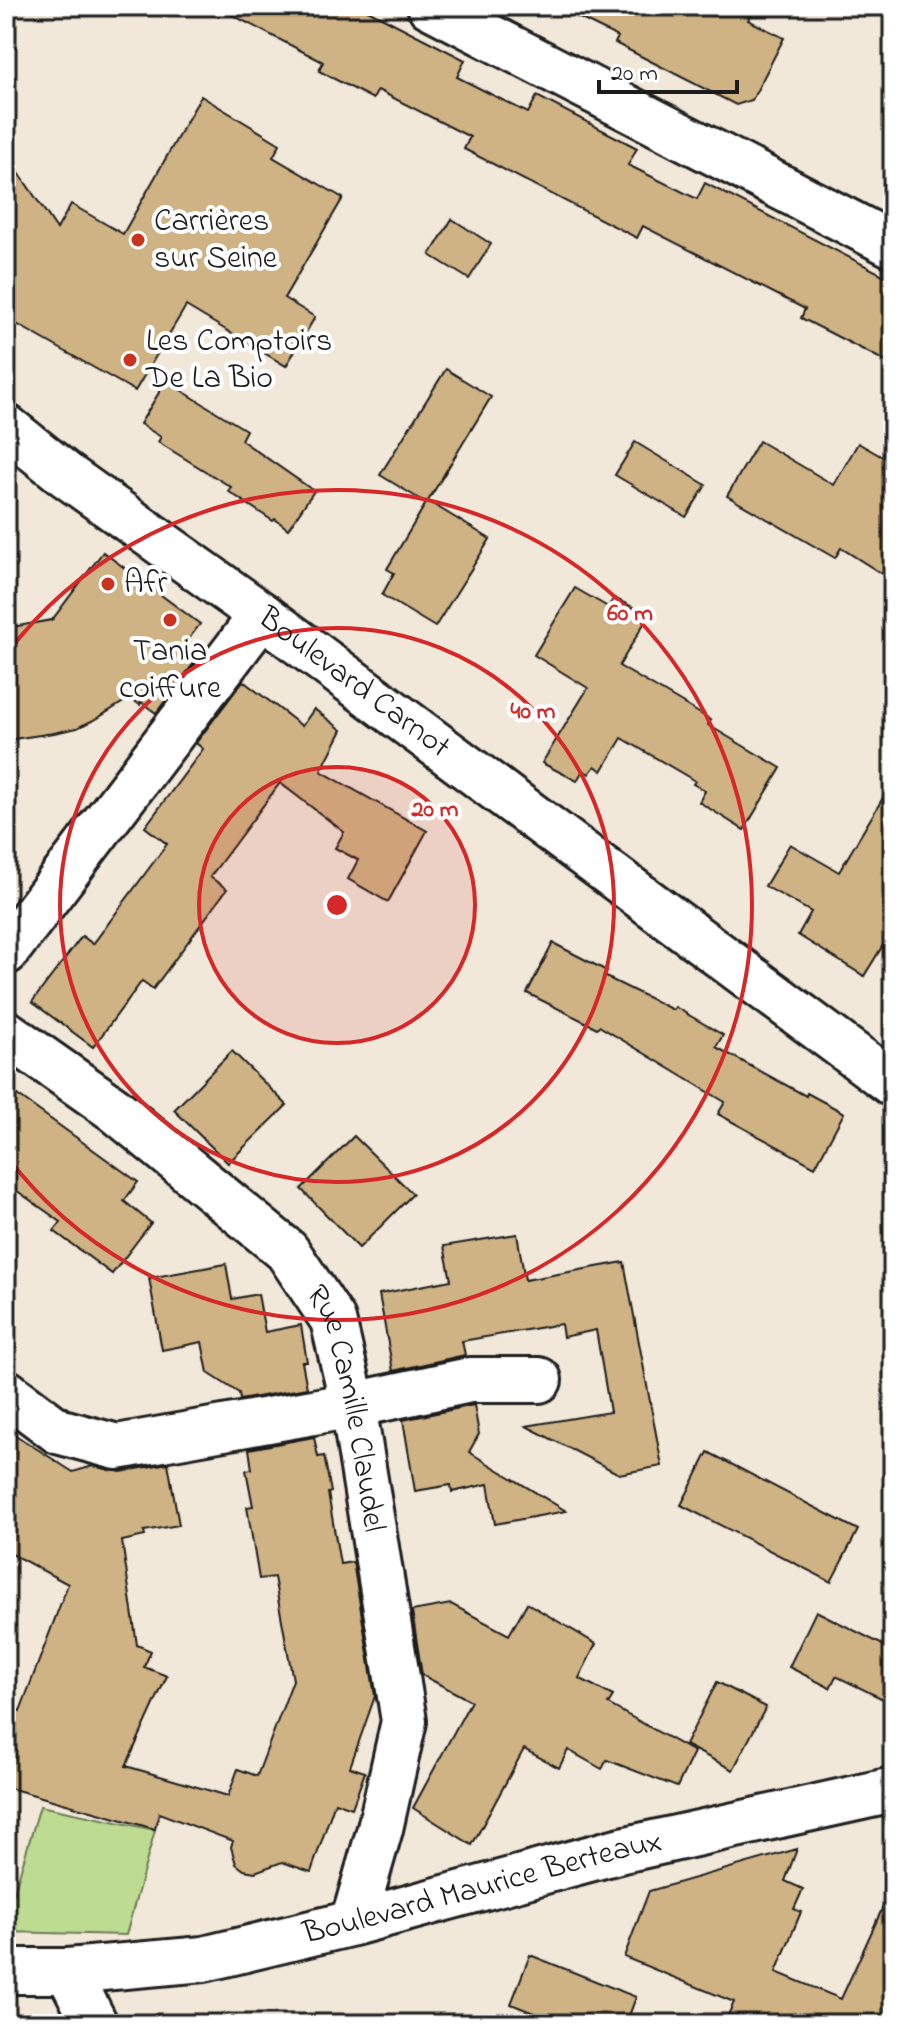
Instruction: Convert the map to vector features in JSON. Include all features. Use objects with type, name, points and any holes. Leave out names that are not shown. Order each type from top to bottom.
[{"type":"street","points":[[430,6],[893,245]]},
{"type":"street","name":"Boulevard Carnot","points":[[6,427],[66,475],[262,615],[893,1084]]},
{"type":"street","points":[[6,952],[262,615]]},
{"type":"street","name":"Rue Camille Claudel","points":[[6,1033],[114,1109],[287,1251],[333,1320],[353,1405],[404,1721],[380,1829],[353,1923]]},
{"type":"street","points":[[6,1392],[58,1431],[117,1447],[353,1405],[470,1380],[539,1380]]},
{"type":"street","name":"Boulevard Maurice Berteaux","points":[[6,1971],[68,1971],[204,1959],[353,1923],[618,1851],[893,1790]]},
{"type":"street","points":[[68,1971],[95,2024]]},
{"type":"green space","points":[[40,1806],[155,1830],[126,1935],[6,1932],[6,1919]]},
{"type":"building","points":[[215,6],[360,6],[465,60],[457,77],[528,113],[537,96],[637,148],[628,165],[697,199],[705,183],[893,280],[893,365],[801,318],[805,309],[643,226],[637,238],[464,149],[470,137],[378,90],[373,99],[319,71],[323,62]]},
{"type":"building","points":[[555,6],[756,6],[748,20],[784,38],[752,100],[736,105],[615,43],[618,37]]},
{"type":"building","name":"Carrières sur Seine","points":[[201,96],[280,144],[273,157],[343,198],[284,298],[315,317],[286,366],[186,306],[135,391],[6,318],[6,154],[57,229],[71,204],[123,234]]},
{"type":"building","points":[[452,219],[491,244],[469,279],[430,255]]},
{"type":"building","points":[[446,369],[491,397],[428,501],[490,539],[435,627],[382,595],[394,573],[387,569],[426,503],[380,475]]},
{"type":"building","points":[[166,381],[246,430],[241,440],[314,491],[288,529],[228,491],[231,487],[158,442],[161,437],[140,424]]},
{"type":"building","points":[[759,441],[834,485],[858,443],[893,463],[893,581],[841,548],[835,558],[727,496]]},
{"type":"building","points":[[635,442],[706,485],[686,517],[615,475]]},
{"type":"building","points":[[103,552],[200,624],[188,640],[203,651],[156,713],[130,698],[77,728],[6,740],[6,628],[52,620]]},
{"type":"building","points":[[575,588],[608,607],[614,598],[649,615],[619,666],[711,720],[708,725],[781,768],[744,830],[699,802],[705,791],[693,784],[695,781],[622,738],[602,771],[595,766],[589,774],[583,770],[577,781],[542,763],[588,688],[534,655]]},
{"type":"building","points":[[243,681],[302,726],[314,709],[342,730],[321,771],[427,831],[388,902],[348,879],[358,860],[335,848],[344,832],[280,783],[210,877],[227,889],[153,989],[142,981],[93,1047],[32,1002],[82,936],[93,944],[167,844],[145,827],[203,749],[196,743]]},
{"type":"building","points":[[893,781],[893,929],[864,976],[798,935],[811,912],[765,886],[790,844],[839,872]]},
{"type":"building","points":[[553,943],[607,971],[604,976],[673,1010],[675,1007],[723,1035],[716,1047],[844,1113],[815,1167],[718,1114],[725,1102],[599,1026],[597,1028],[527,993]]},
{"type":"building","points":[[232,1051],[287,1105],[228,1163],[174,1110]]},
{"type":"building","points":[[6,1087],[138,1182],[124,1201],[151,1223],[112,1274],[54,1231],[61,1222],[6,1183]]},
{"type":"building","points":[[354,1136],[413,1194],[359,1248],[301,1189]]},
{"type":"building","points":[[517,1234],[525,1280],[624,1262],[662,1466],[619,1474],[526,1426],[610,1412],[596,1330],[563,1337],[561,1324],[462,1341],[465,1355],[393,1371],[379,1294],[451,1280],[444,1246]]},
{"type":"building","points":[[226,1264],[232,1299],[258,1294],[265,1332],[301,1325],[307,1362],[302,1362],[307,1388],[240,1400],[239,1393],[208,1373],[202,1342],[162,1350],[149,1278]]},
{"type":"building","points":[[474,1405],[479,1434],[469,1452],[566,1511],[495,1524],[488,1484],[452,1492],[451,1485],[415,1491],[403,1420]]},
{"type":"building","points":[[6,1429],[73,1472],[93,1466],[121,1472],[168,1463],[179,1525],[144,1531],[145,1536],[122,1541],[137,1645],[151,1651],[144,1667],[167,1676],[126,1766],[228,1796],[238,1769],[257,1776],[293,1680],[274,1577],[259,1579],[247,1507],[253,1506],[246,1470],[252,1469],[249,1449],[314,1437],[318,1457],[324,1456],[340,1564],[353,1562],[375,1696],[350,1767],[365,1772],[352,1808],[335,1802],[311,1872],[282,1862],[255,1872],[244,1870],[236,1864],[231,1847],[233,1841],[159,1813],[155,1829],[6,1787],[6,1705],[20,1711],[68,1584],[6,1551]]},
{"type":"building","points":[[708,1452],[858,1530],[831,1582],[681,1505]]},
{"type":"building","points":[[527,1603],[596,1644],[579,1678],[613,1696],[608,1704],[694,1752],[677,1787],[607,1760],[602,1769],[568,1750],[559,1768],[524,1749],[472,1845],[413,1808],[471,1701],[422,1675],[412,1611],[451,1604],[509,1635]]},
{"type":"building","points":[[816,1611],[893,1650],[893,1704],[836,1676],[830,1688],[789,1667]]},
{"type":"building","points":[[717,1682],[766,1707],[733,1770],[685,1745]]},
{"type":"building","points":[[797,1849],[785,1881],[803,1889],[794,1909],[801,1912],[776,1972],[841,1999],[893,1885],[893,2024],[724,2024],[734,2002],[624,1957],[649,1891]]},
{"type":"building","points":[[530,1955],[636,1997],[626,2024],[561,2024],[511,2004]]},
{"type":"place","name":"Carrières sur Seine","points":[[138,240]]},
{"type":"place","name":"Les Comptoirs De La Bio","points":[[130,360]]},
{"type":"place","name":"Afr","points":[[108,584]]},
{"type":"place","name":"Tania coiffure","points":[[170,620]]}]
